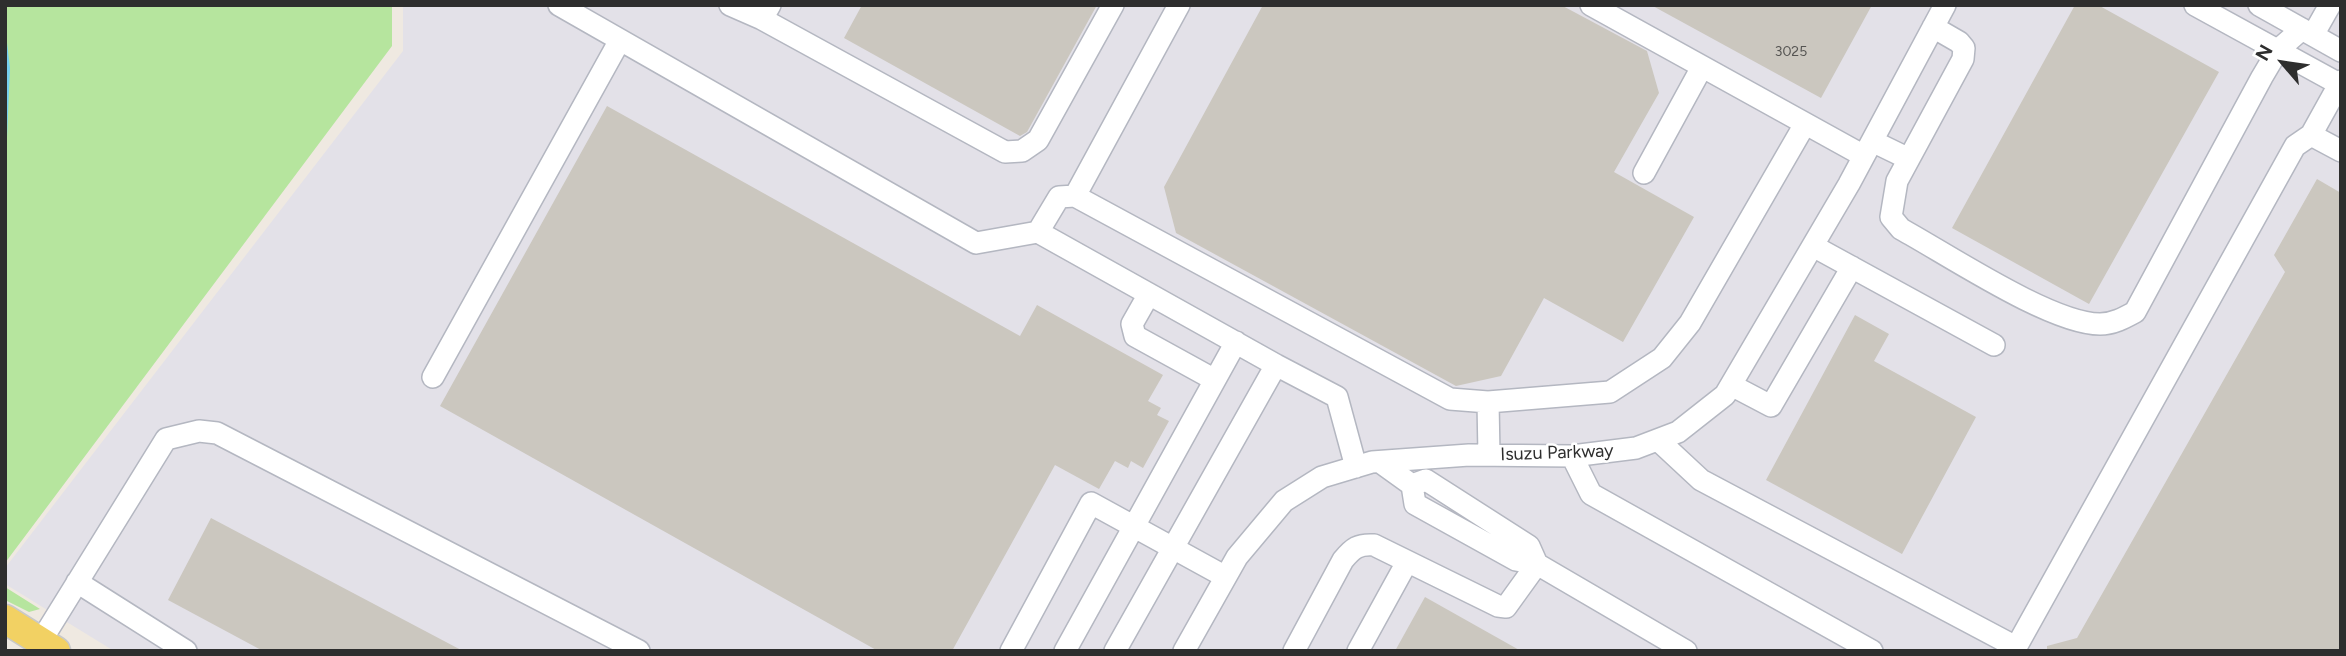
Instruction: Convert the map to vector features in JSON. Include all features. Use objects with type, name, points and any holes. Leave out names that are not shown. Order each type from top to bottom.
[{"type":"main road","points":[[5,620],[49,646]]},
{"type":"main road","points":[[5,643],[49,646]]},
{"type":"street","points":[[559,5],[976,243],[1038,232],[1337,397],[1356,467]]},
{"type":"street","points":[[730,5],[766,12],[1004,152],[1022,151],[1038,140],[1112,5]]},
{"type":"street","points":[[1075,195],[1179,5]]},
{"type":"street","points":[[1591,5],[1805,124],[1868,148],[1909,159]]},
{"type":"street","name":"Isuzu Parkway","points":[[1184,651],[1224,576],[1284,500],[1322,477],[1380,462],[1489,455],[1572,456],[1612,453],[1678,432],[1725,395],[1814,246],[1945,5]]},
{"type":"street","points":[[1658,440],[1701,480],[2015,649],[2295,146],[2311,135],[2340,83],[2195,5]]},
{"type":"street","points":[[2259,5],[2341,51]]},
{"type":"street","points":[[1933,27],[1959,42],[1964,48],[1963,59],[1897,181],[1891,217],[1901,229],[2066,318],[2100,324],[2119,321],[2135,312],[2278,50],[2307,32],[2330,5]]},
{"type":"street","points":[[433,377],[620,40]]},
{"type":"street","points":[[1644,173],[1702,67]]},
{"type":"street","points":[[1038,232],[1059,197],[1075,195],[1450,399],[1488,402],[1610,392],[1662,358],[1690,323],[1805,124]]},
{"type":"street","points":[[2311,135],[2341,151]]},
{"type":"street","points":[[1814,246],[1994,345]]},
{"type":"street","points":[[1731,385],[1771,406],[1852,267]]},
{"type":"street","points":[[1149,294],[1132,324],[1135,336],[1215,380]]},
{"type":"street","points":[[1065,651],[1236,342]]},
{"type":"street","points":[[1115,651],[1276,365]]},
{"type":"street","points":[[1488,402],[1489,455]]},
{"type":"street","points":[[49,646],[78,582],[166,439],[200,431],[217,433],[639,651]]},
{"type":"street","points":[[1572,456],[1591,494],[1872,651]]},
{"type":"street","points":[[1380,462],[1412,485],[1415,504],[1517,560],[1537,564],[1686,651]]},
{"type":"street","points":[[1011,651],[1091,503],[1224,576]]},
{"type":"street","points":[[1294,651],[1353,548],[1374,545],[1498,606],[1506,607],[1537,564]]},
{"type":"street","points":[[1358,651],[1407,562]]},
{"type":"street","points":[[78,582],[187,651]]},
{"type":"shaded area","points":[[403,5],[2341,5],[2341,651],[114,651],[5,584],[5,568],[403,51]]},
{"type":"green space","points":[[5,5],[392,5],[392,46],[5,563]]},
{"type":"green space","points":[[5,587],[40,609],[29,612],[5,600]]},
{"type":"water","points":[[5,26],[10,68],[5,184]]},
{"type":"building","points":[[862,5],[1097,5],[1027,132],[1020,136],[844,38]]},
{"type":"building","points":[[1263,5],[1561,5],[1647,51],[1659,93],[1614,172],[1694,217],[1623,342],[1544,298],[1501,376],[1456,386],[1176,233],[1164,187]]},
{"type":"building","points":[[1651,5],[1872,5],[1821,98]]},
{"type":"building","points":[[2075,5],[2098,5],[2219,72],[2089,304],[1952,228]]},
{"type":"building","points":[[607,106],[1020,336],[1037,305],[1163,375],[1148,401],[1161,408],[1157,415],[1169,421],[1143,468],[1131,461],[1128,468],[1115,461],[1099,489],[1055,465],[952,651],[878,651],[440,406]]},
{"type":"building","points":[[2317,179],[2341,193],[2341,651],[2047,651],[2047,646],[2077,638],[2285,272],[2274,255]]},
{"type":"building","points":[[1855,315],[1889,334],[1874,361],[1976,417],[1902,554],[1766,480]]},
{"type":"building","points":[[211,518],[463,651],[263,651],[168,600]]},
{"type":"building","points":[[1425,597],[1521,651],[1395,651]]}]
